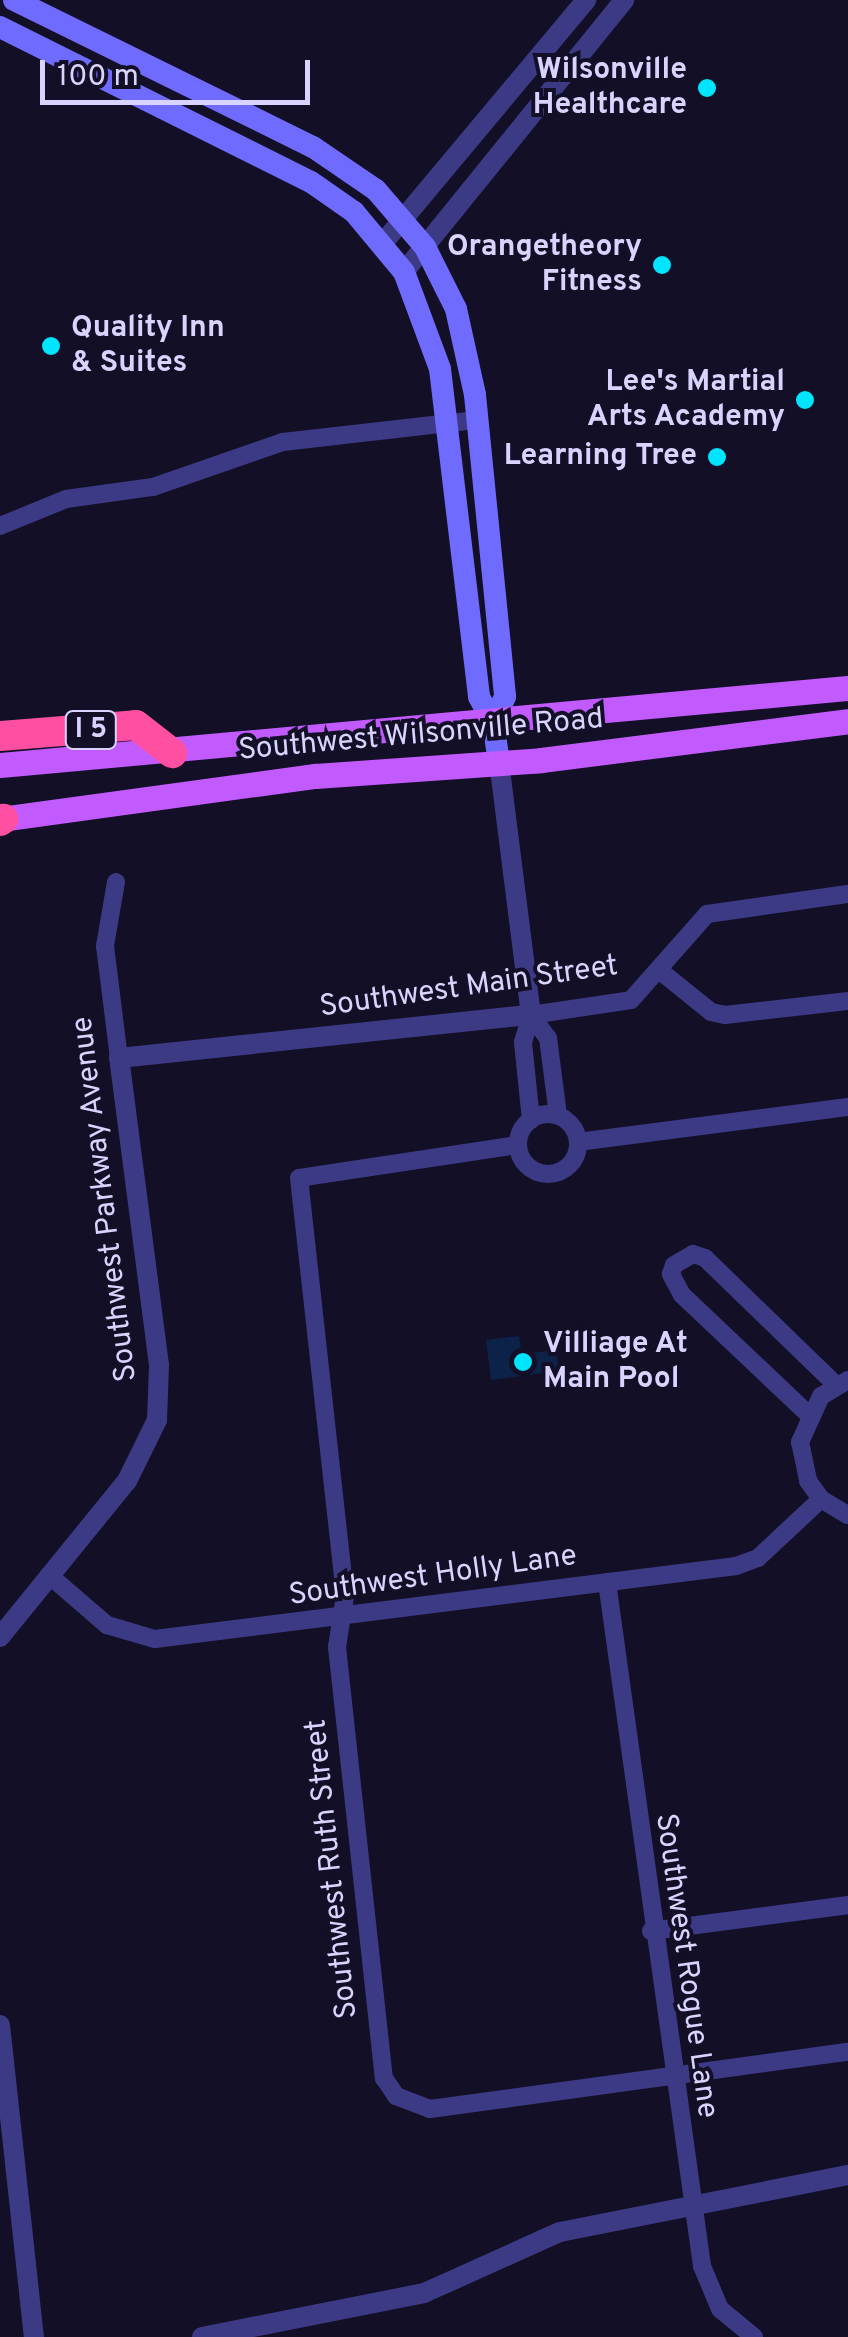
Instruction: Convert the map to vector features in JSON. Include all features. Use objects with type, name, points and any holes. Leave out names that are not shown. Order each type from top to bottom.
[{"type":"highway","name":"I 5","points":[[0,736],[136,725],[172,753]]},
{"type":"main road","points":[[14,0],[313,147],[376,190],[425,247],[456,309],[477,420],[505,696],[493,722]]},
{"type":"main road","points":[[0,28],[310,182],[383,243],[404,272],[436,349],[479,697],[493,722],[499,762]]},
{"type":"main road","name":"Southwest Wilsonville Road","points":[[0,765],[172,753],[848,688]]},
{"type":"main road","name":"Southwest Wilsonville Road","points":[[1,820],[315,776],[499,762],[848,722]]},
{"type":"street","points":[[383,243],[586,0]]},
{"type":"street","points":[[404,272],[624,0]]},
{"type":"street","points":[[0,526],[66,499],[153,487],[283,442],[477,420]]},
{"type":"street","points":[[499,762],[531,1016],[522,1042],[531,1120],[518,1146],[528,1166],[550,1174],[570,1164],[578,1142]]},
{"type":"street","name":"Southwest Parkway Avenue","points":[[0,1637],[144,1456],[159,1408],[105,946],[116,882]]},
{"type":"street","name":"Southwest Main Street","points":[[119,1058],[531,1016],[632,1000],[707,914],[848,894]]},
{"type":"street","points":[[659,970],[711,1012],[725,1015],[848,1001]]},
{"type":"street","points":[[531,1016],[548,1038],[558,1115],[578,1142]]},
{"type":"street","points":[[578,1142],[848,1107]]},
{"type":"street","points":[[531,1120],[558,1115]]},
{"type":"street","name":"Southwest Ruth Street","points":[[518,1146],[298,1178],[345,1596],[337,1646],[381,2056],[396,2096],[430,2108],[848,2052]]},
{"type":"street","points":[[808,1414],[682,1295],[671,1274],[674,1265],[694,1254],[705,1258],[842,1382],[808,1414],[801,1462],[821,1500],[848,1515]]},
{"type":"street","name":"Southwest Holly Lane","points":[[49,1576],[130,1636],[155,1639],[736,1566],[758,1558],[821,1500]]},
{"type":"street","name":"Southwest Rogue Lane","points":[[607,1582],[651,1931],[692,2207],[709,2287],[720,2309],[754,2337]]},
{"type":"street","points":[[651,1931],[848,1905]]},
{"type":"street","points":[[0,2025],[34,2337]]},
{"type":"street","points":[[202,2337],[424,2293],[545,2236],[848,2174]]},
{"type":"water","name":"Villiage At Main Pool","points":[[519,1336],[522,1354],[556,1350],[559,1371],[491,1380],[486,1340]]},
{"type":"place","name":"Wilsonville Healthcare","points":[[707,88]]},
{"type":"place","name":"Orangetheory Fitness","points":[[662,265]]},
{"type":"place","name":"Quality Inn & Suites","points":[[51,346]]},
{"type":"place","name":"Lee's Martial Arts Academy","points":[[805,400]]},
{"type":"place","name":"Learning Tree","points":[[717,457]]},
{"type":"place","name":"Villiage At Main Pool","points":[[523,1362]]}]
